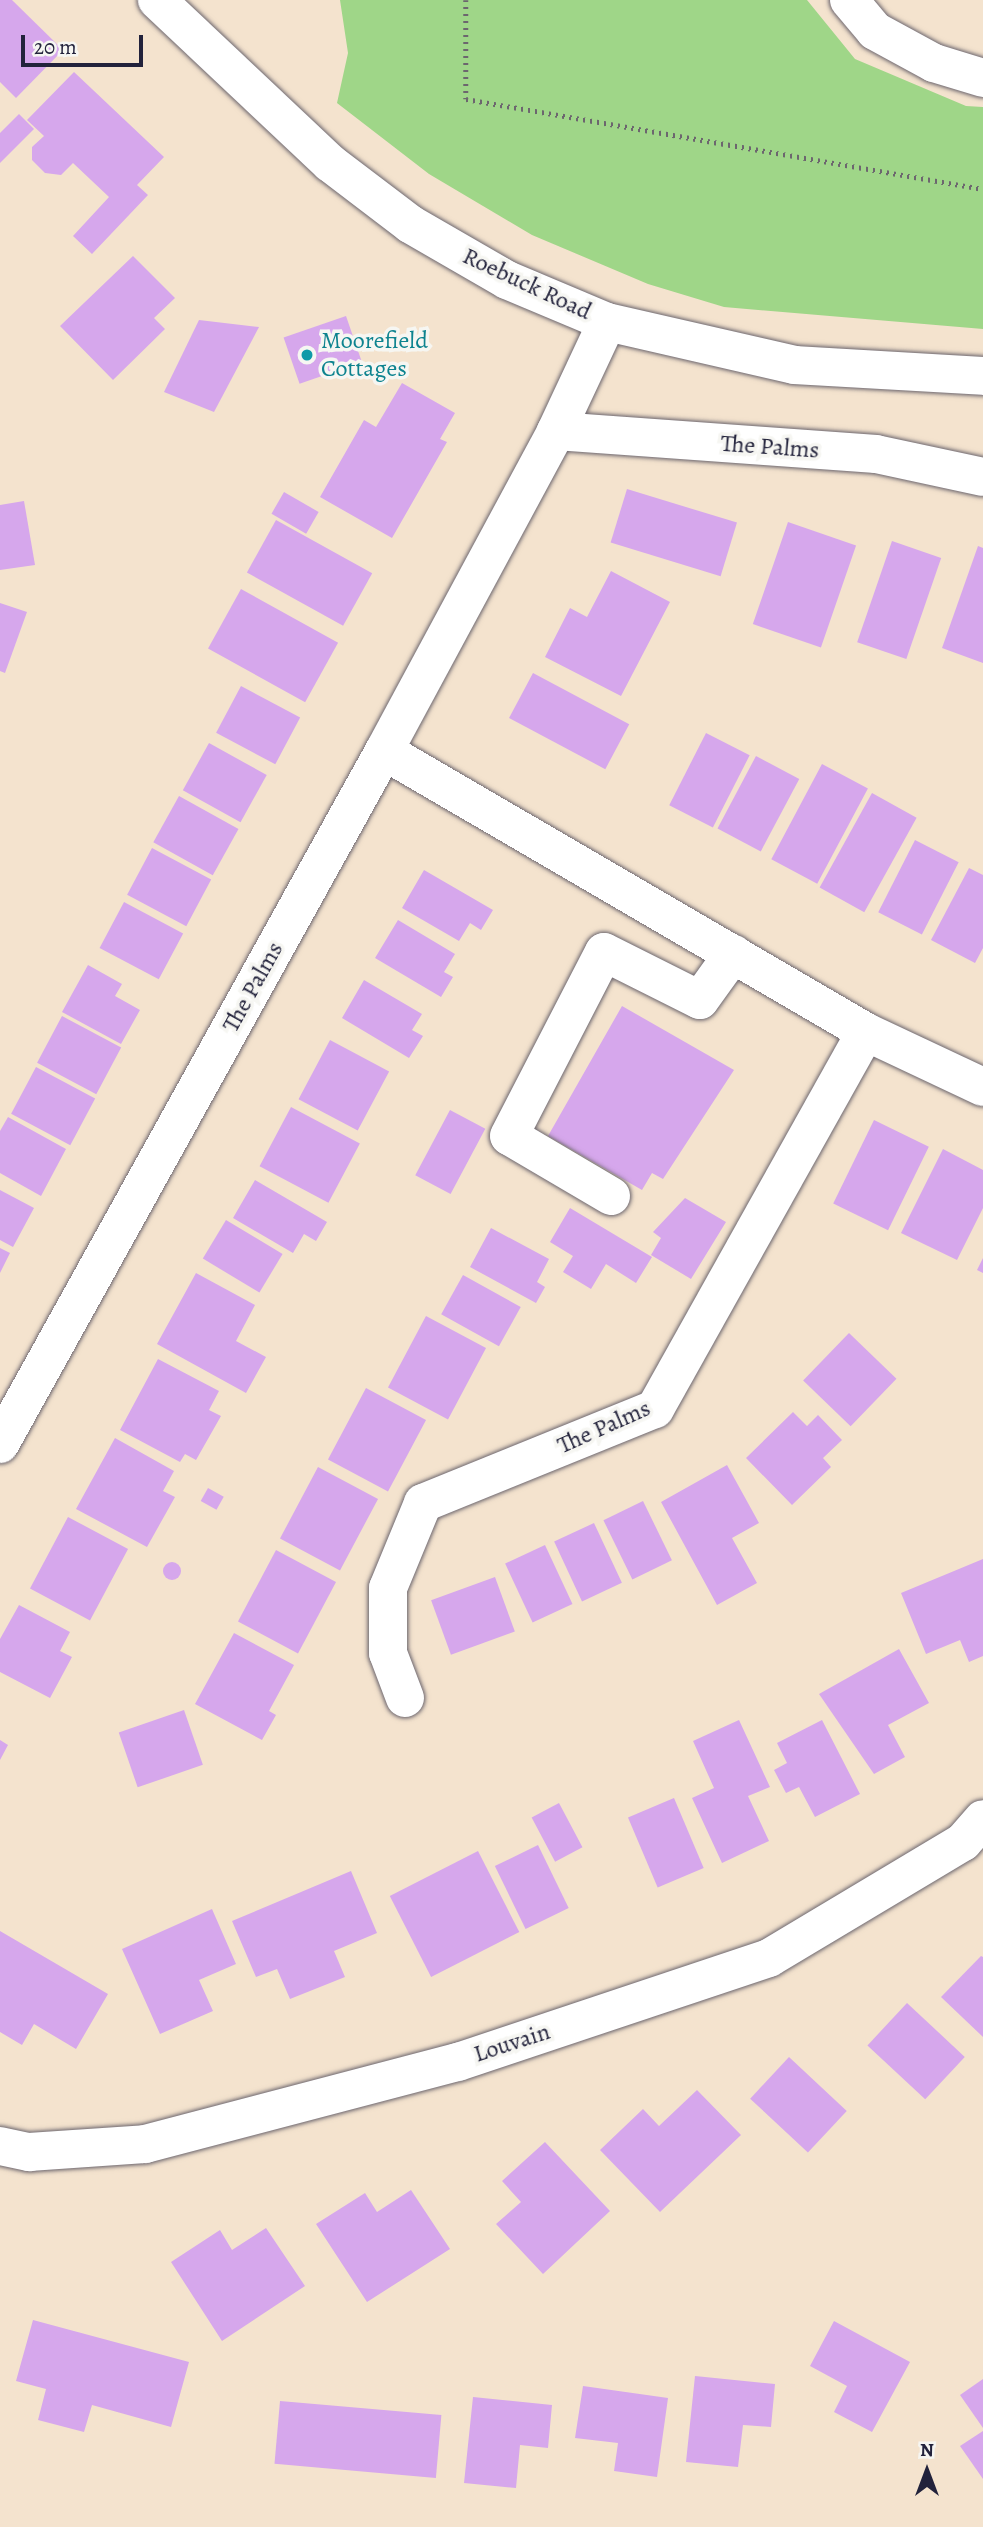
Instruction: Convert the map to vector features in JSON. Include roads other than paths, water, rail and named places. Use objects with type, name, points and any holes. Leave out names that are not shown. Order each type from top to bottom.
[{"type":"street","name":"Roebuck Road","points":[[157,0],[330,163],[410,224],[507,280],[607,322],[794,365],[983,376]]},
{"type":"street","points":[[849,0],[875,31],[934,63],[983,78]]},
{"type":"street","name":"The Palms","points":[[0,1444],[384,751],[556,431],[607,322]]},
{"type":"street","name":"The Palms","points":[[556,431],[876,454],[983,477]]},
{"type":"street","points":[[384,751],[866,1032],[983,1087]]},
{"type":"street","points":[[611,1196],[509,1136],[604,952],[700,1000],[733,954]]},
{"type":"street","name":"The Palms","points":[[405,1698],[388,1653],[388,1588],[423,1503],[655,1409],[866,1032]]},
{"type":"street","name":"Louvain","points":[[0,2146],[29,2152],[145,2144],[458,2062],[769,1958],[962,1842],[983,1819]]},
{"type":"place","name":"Moorefield Cottages","points":[[307,355]]}]
